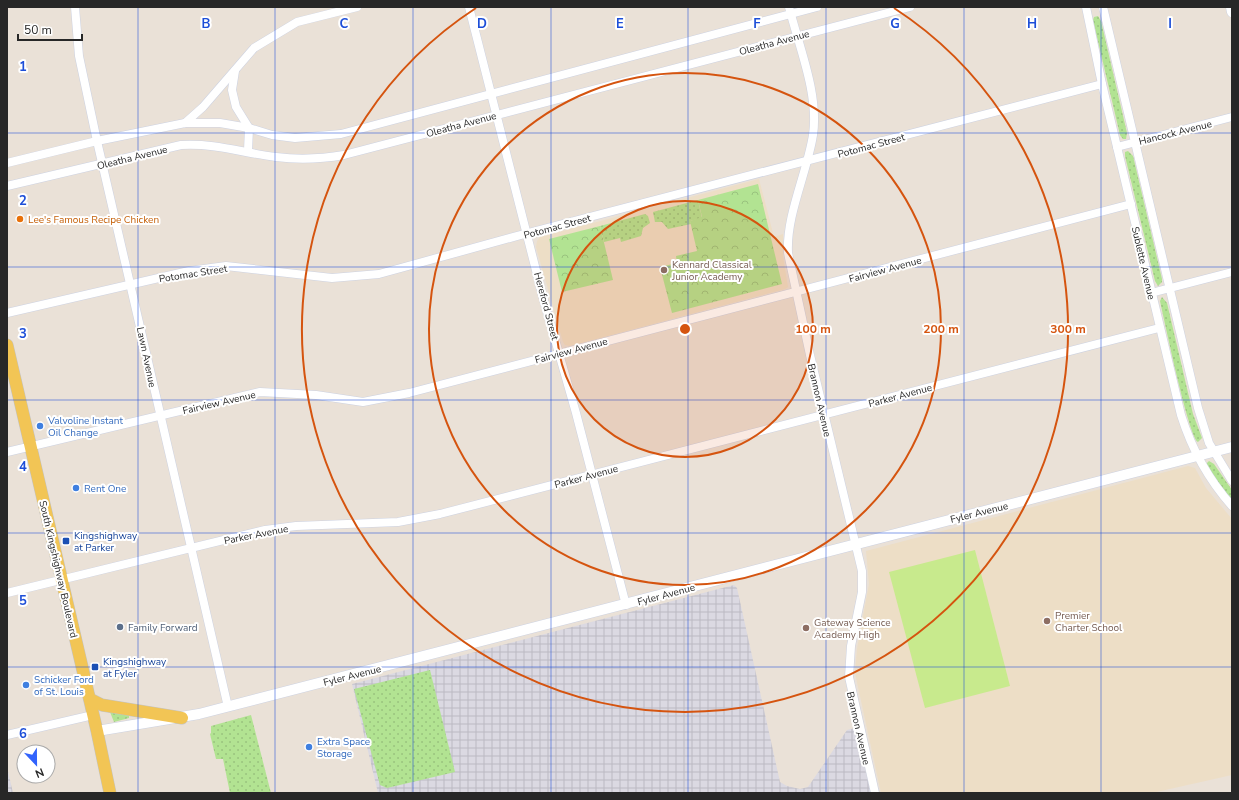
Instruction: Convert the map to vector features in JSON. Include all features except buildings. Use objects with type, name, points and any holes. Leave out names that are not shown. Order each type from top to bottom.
[{"type":"main road","name":"South Kingshighway Boulevard","points":[[7,345],[90,699],[110,793]]},
{"type":"main road","points":[[90,699],[102,705],[182,718]]},
{"type":"street","name":"Lawn Avenue","points":[[75,7],[79,56],[102,164],[228,707]]},
{"type":"street","points":[[185,123],[203,107],[254,48],[297,22],[357,7]]},
{"type":"street","name":"Hereford Street","points":[[469,7],[626,605]]},
{"type":"street","points":[[7,163],[97,141],[185,123],[220,123],[249,128],[262,133],[295,138],[341,134],[790,10],[817,7]]},
{"type":"street","name":"Oleatha Avenue","points":[[7,186],[181,145],[201,144],[248,151],[275,157],[319,159],[347,154],[910,7]]},
{"type":"street","name":"Sublette Avenue","points":[[1087,7],[1102,84],[1181,415],[1197,456],[1215,485],[1232,506]]},
{"type":"street","name":"Sublette Avenue","points":[[1103,7],[1198,408],[1213,452],[1232,481]]},
{"type":"street","points":[[1231,7],[1232,12]]},
{"type":"street","name":"Brannon Avenue","points":[[790,10],[814,108],[813,134],[787,237],[788,253],[824,415],[862,571],[862,592],[851,646],[848,677],[874,793]]},
{"type":"street","points":[[236,68],[232,90],[240,116],[249,128],[248,151]]},
{"type":"street","name":"Potomac Street","points":[[7,313],[189,271],[226,266],[332,278],[378,274],[528,233],[1102,84]]},
{"type":"street","name":"Hancock Avenue","points":[[1117,147],[1232,117]]},
{"type":"street","name":"Fairview Avenue","points":[[7,452],[260,392],[316,395],[363,402],[409,393],[559,353],[796,293],[1130,204]]},
{"type":"street","points":[[1151,293],[1232,272]]},
{"type":"street","name":"Parker Avenue","points":[[7,593],[266,530],[296,526],[398,522],[440,514],[1160,328]]},
{"type":"street","name":"Fyler Avenue","points":[[97,731],[182,718],[228,707],[1232,447]]},
{"type":"street","points":[[7,735],[93,715]]},
{"type":"shaded area","name":"Kennard Classical Junior Academy","points":[[759,179],[774,237],[783,234],[783,257],[788,287],[570,346],[565,345],[536,247],[537,241],[540,237]]},
{"type":"shaded area","name":"Premier Charter School","points":[[1188,466],[1195,468],[1206,488],[1232,519],[1232,775],[1152,793],[881,793],[855,673],[857,649],[869,584],[866,551]]},
{"type":"shaded area","points":[[734,585],[737,588],[780,782],[787,786],[800,789],[808,787],[847,730],[855,728],[871,793],[378,793],[352,684]]},
{"type":"shaded area","points":[[7,767],[13,793],[7,793]]},
{"type":"green space","points":[[1098,16],[1101,21],[1127,133],[1126,139],[1123,139],[1120,135],[1093,20],[1094,17]]},
{"type":"green space","points":[[1128,151],[1133,156],[1162,279],[1162,282],[1158,286],[1155,281],[1125,156],[1125,152]]},
{"type":"green space","points":[[758,184],[782,284],[672,313],[660,267],[677,263],[676,256],[697,251],[690,221],[702,217],[698,200]]},
{"type":"green space","points":[[698,200],[702,218],[690,221],[691,224],[668,229],[662,222],[655,222],[653,212]]},
{"type":"green space","points":[[645,214],[648,216],[650,223],[643,228],[641,236],[621,242],[620,238],[604,242],[600,226]]},
{"type":"green space","points":[[600,226],[613,280],[562,292],[549,239]]},
{"type":"green space","points":[[1162,297],[1167,303],[1193,414],[1202,438],[1198,442],[1194,436],[1189,421],[1177,377],[1160,301]]},
{"type":"green space","points":[[1209,461],[1214,464],[1232,490],[1232,500],[1217,482],[1207,466]]},
{"type":"green space","points":[[975,550],[1010,686],[925,708],[889,572]]},
{"type":"green space","points":[[430,670],[455,772],[387,788],[380,785],[354,689]]},
{"type":"green space","points":[[110,712],[129,714],[129,718],[114,722]]},
{"type":"green space","points":[[251,715],[271,793],[230,793],[223,759],[216,759],[210,734],[211,726]]},
{"type":"place","name":"Lee's Famous Recipe Chicken","points":[[20,219]]},
{"type":"place","name":"Kennard Classical Junior Academy","points":[[664,270]]},
{"type":"place","name":"Valvoline Instant Oil Change","points":[[40,426]]},
{"type":"place","name":"Rent One","points":[[76,488]]},
{"type":"place","name":"Kingshighway at Parker","points":[[66,541]]},
{"type":"place","name":"Premier Charter School","points":[[1047,621]]},
{"type":"place","name":"Family Forward","points":[[120,627]]},
{"type":"place","name":"Gateway Science Academy High","points":[[806,628]]},
{"type":"place","name":"Kingshighway at Fyler","points":[[95,667]]},
{"type":"place","name":"Schicker Ford of St. Louis","points":[[26,685]]},
{"type":"place","name":"Extra Space Storage","points":[[309,747]]}]
